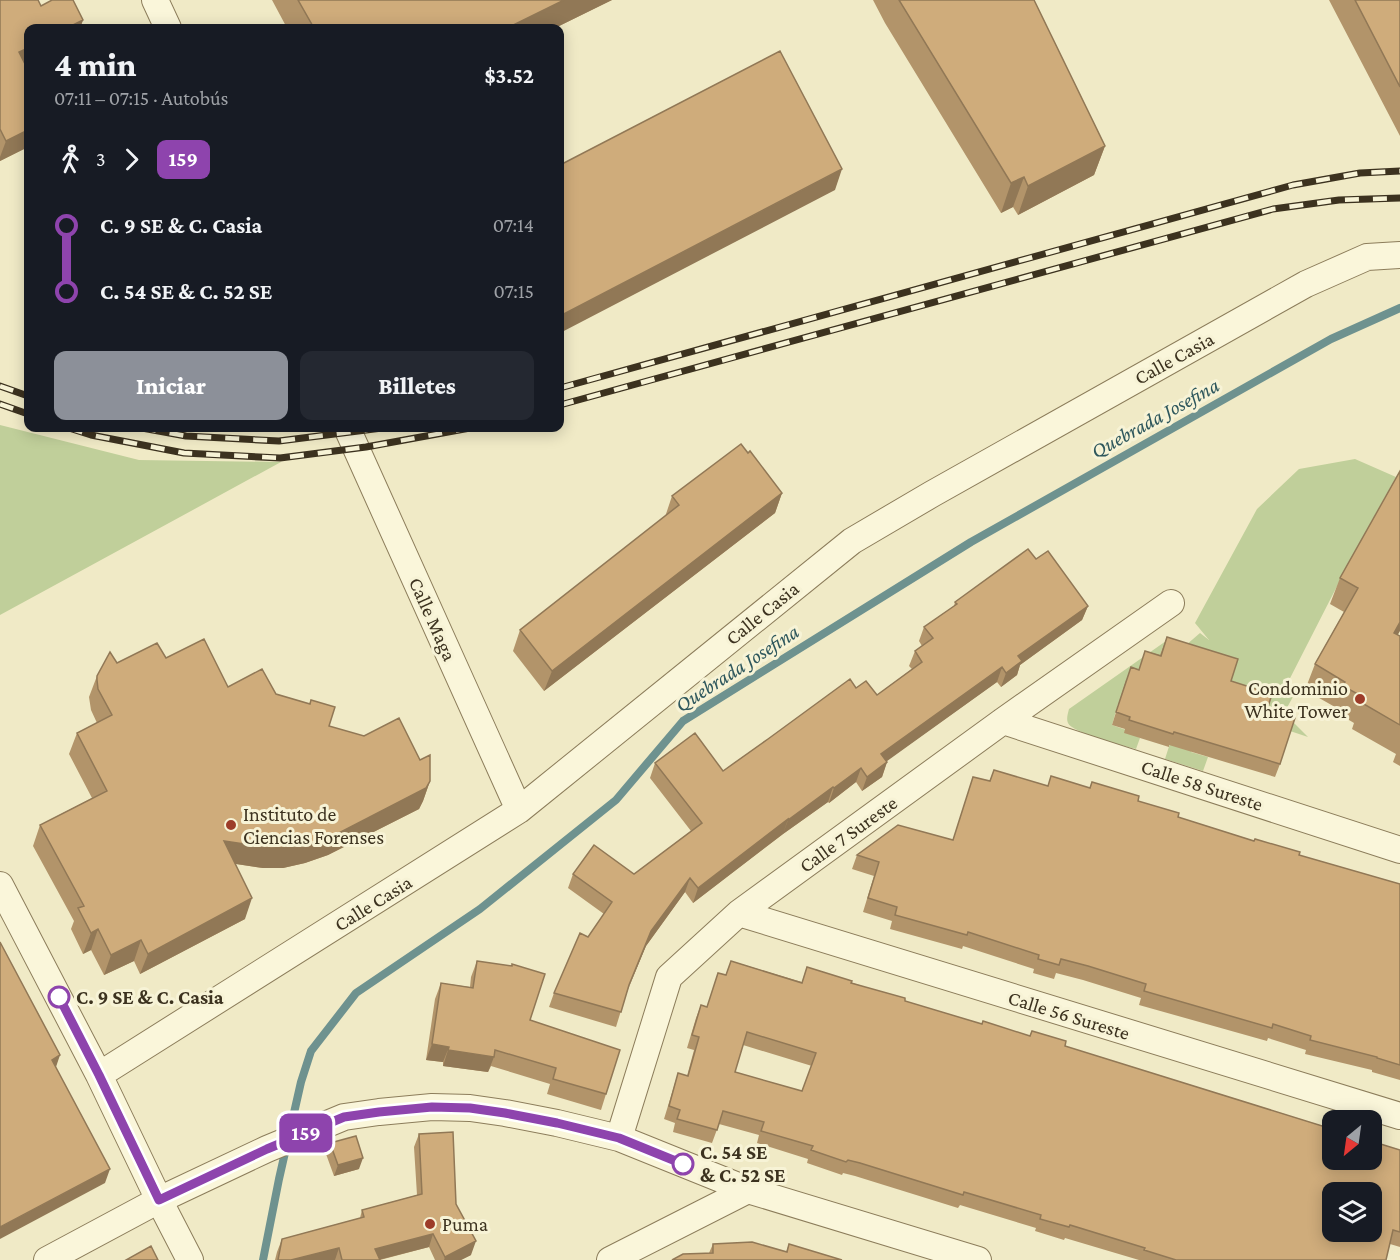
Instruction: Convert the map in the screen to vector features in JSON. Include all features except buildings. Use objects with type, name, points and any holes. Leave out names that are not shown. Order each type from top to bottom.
[{"type":"street","points":[[155,0],[166,24]]},
{"type":"street","name":"Calle Casia","points":[[99,1075],[519,810],[852,541],[1306,284],[1367,257],[1400,255]]},
{"type":"street","name":"Calle Maga","points":[[349,432],[519,810]]},
{"type":"street","name":"Calle 7 Sureste","points":[[619,1138],[669,977],[738,913],[1171,603]]},
{"type":"street","name":"Calle 58 Sureste","points":[[1004,721],[1400,850]]},
{"type":"street","points":[[0,885],[99,1075],[190,1260]]},
{"type":"street","name":"Calle 56 Sureste","points":[[738,913],[1400,1116]]},
{"type":"street","points":[[47,1260],[159,1200],[267,1149],[344,1117],[432,1107],[470,1108],[505,1113],[619,1138],[748,1190],[978,1260]]},
{"type":"street","points":[[610,1260],[748,1190]]},
{"type":"green space","points":[[0,425],[139,460],[281,462],[0,615]]},
{"type":"green space","points":[[1355,459],[1396,477],[1355,551],[1284,690],[1294,695],[1284,713],[1308,737],[1278,727],[1281,711],[1249,701],[1162,650],[1156,669],[1135,683],[1118,704],[1112,725],[1140,738],[1136,749],[1099,739],[1079,731],[1068,723],[1069,709],[1166,641],[1178,652],[1200,633],[1209,640],[1195,623],[1257,509],[1299,469]]},
{"type":"green space","points":[[1172,737],[1193,744],[1191,752],[1208,757],[1203,771],[1165,759]]},
{"type":"waterway","name":"Quebrada Josefina","points":[[263,1260],[301,1082],[311,1051],[356,993],[480,909],[616,800],[683,721],[971,542],[1331,339],[1400,308]]},
{"type":"railway","points":[[564,387],[1293,185],[1360,173],[1400,171]]},
{"type":"railway","points":[[564,404],[1273,209],[1339,200],[1400,198]]},
{"type":"railway","points":[[0,386],[24,395]]},
{"type":"railway","points":[[0,404],[24,413]]},
{"type":"railway","points":[[82,432],[184,453],[280,458],[366,447],[448,432]]},
{"type":"railway","points":[[164,432],[186,436],[279,441],[350,432]]},
{"type":"bus line","name":"159","points":[[59,997],[159,1200],[267,1149],[344,1117],[432,1107],[470,1108],[557,1123],[619,1138],[683,1164]]},
{"type":"place","name":"Condominio White Tower","points":[[1360,699]]},
{"type":"place","name":"Instituto de Ciencias Forenses","points":[[231,825]]},
{"type":"place","name":"C. 9 SE & C. Casia","points":[[59,997]]},
{"type":"place","name":"C. 54 SE & C. 52 SE","points":[[683,1164]]},
{"type":"place","name":"Puma","points":[[430,1224]]}]
